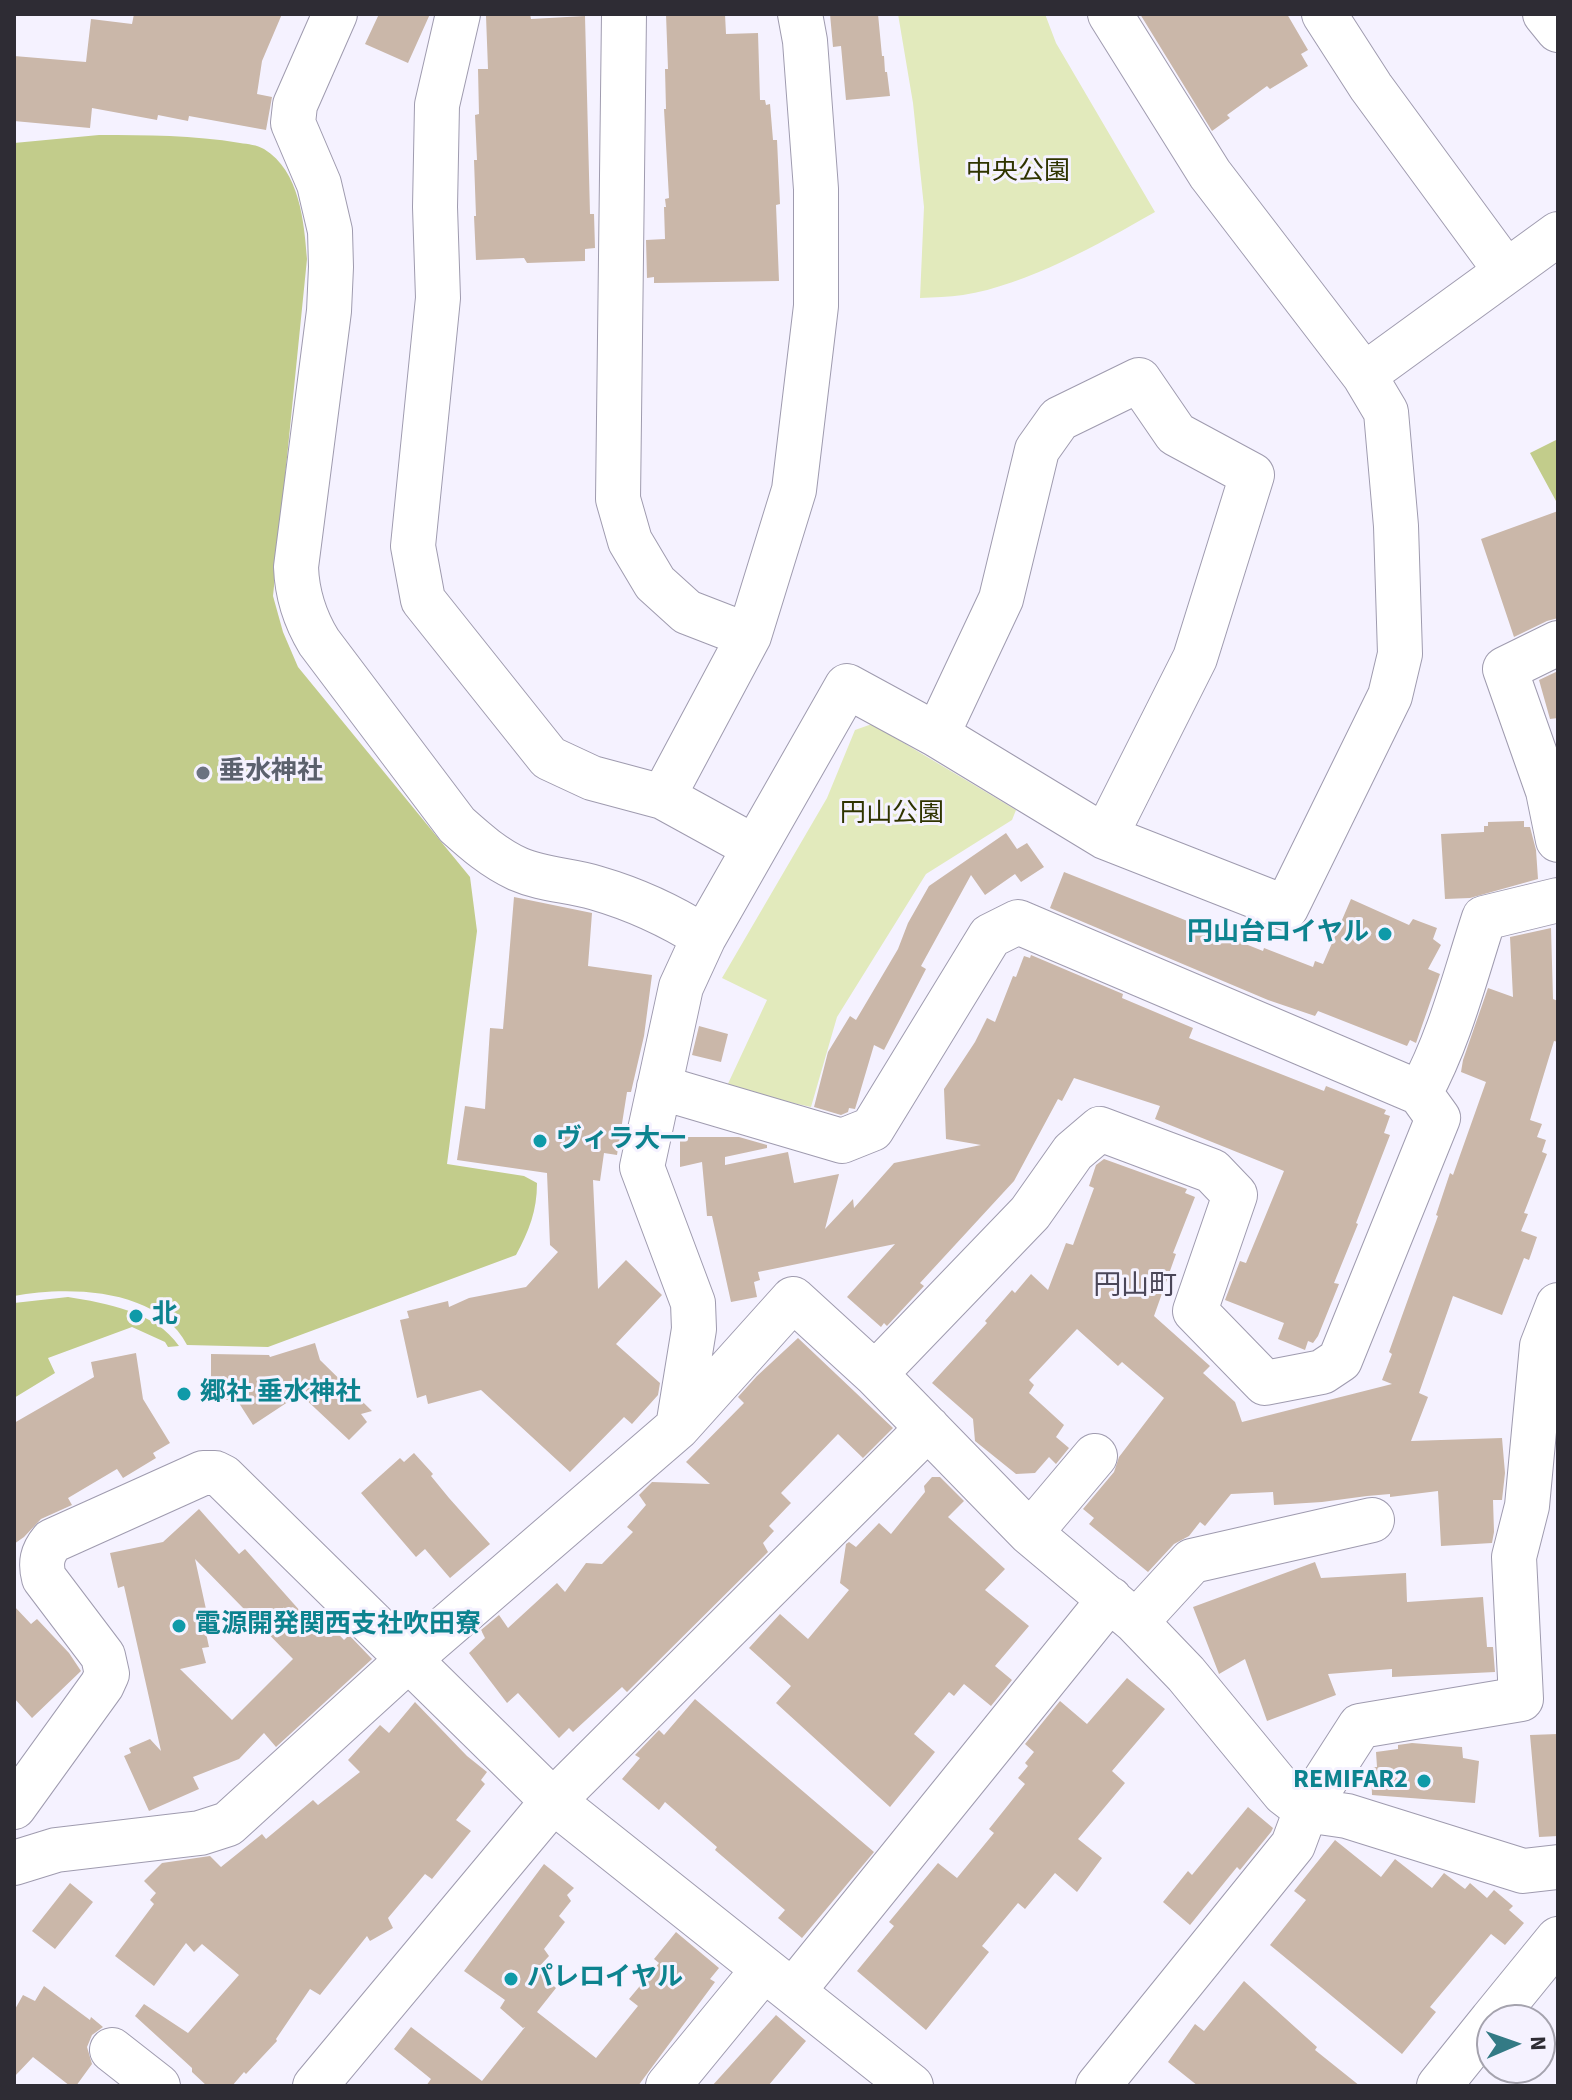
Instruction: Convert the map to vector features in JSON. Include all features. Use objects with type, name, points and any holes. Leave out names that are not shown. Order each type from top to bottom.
[{"type":"street","points":[[335,14],[295,105],[293,123],[319,184],[330,231],[331,267],[329,311],[296,567],[305,615],[319,642],[457,825],[479,844],[519,870],[546,879],[595,888],[674,918],[704,937]]},
{"type":"street","points":[[458,14],[437,105],[435,207],[438,298],[413,546],[423,600],[549,758],[592,778],[663,797],[754,847]]},
{"type":"street","points":[[624,14],[618,499],[630,541],[655,583],[687,612],[749,636]]},
{"type":"street","points":[[663,797],[749,636],[794,490],[814,322],[816,189],[805,41],[800,14]]},
{"type":"street","points":[[678,1427],[695,1315],[642,1167],[681,987],[704,937],[847,686],[937,735],[1105,837],[1286,908],[1390,696],[1400,654],[1396,526],[1386,412],[1364,375],[1210,174],[1110,14]]},
{"type":"street","points":[[1324,14],[1371,87],[1506,271]]},
{"type":"street","points":[[1545,14],[1558,30]]},
{"type":"street","points":[[1364,375],[1558,234]]},
{"type":"street","points":[[937,735],[1001,599],[1037,450],[1059,419],[1139,380],[1176,434],[1252,475],[1195,658],[1105,837]]},
{"type":"street","points":[[1558,643],[1505,669],[1553,791],[1558,840]]},
{"type":"street","points":[[1420,1093],[1432,1072],[1484,918],[1558,900]]},
{"type":"street","points":[[659,1087],[842,1141],[872,1129],[990,936],[1018,922],[1420,1093],[1438,1118],[1340,1360],[1322,1372],[1265,1383],[1195,1311],[1235,1195],[1212,1171],[1100,1129],[1073,1152],[1030,1213],[875,1374]]},
{"type":"street","points":[[14,1863],[56,1850],[207,1832],[228,1824],[408,1660],[678,1427],[793,1299],[875,1374],[1030,1533],[1123,1610],[1186,1674],[1284,1793],[1306,1810],[1347,1816],[1523,1871],[1558,1867]]},
{"type":"street","points":[[1098,2086],[1293,1845],[1306,1810],[1360,1726],[1521,1699],[1514,1557],[1527,1506],[1542,1346],[1558,1305]]},
{"type":"street","points":[[315,2086],[553,1801],[928,1428]]},
{"type":"street","points":[[1030,1533],[1095,1456]]},
{"type":"street","points":[[14,1807],[107,1674],[103,1656],[29,1577],[52,1541],[203,1473],[215,1473],[223,1477],[553,1801],[911,2086]]},
{"type":"street","points":[[668,2086],[779,1980],[1123,1610],[1192,1561],[1372,1520]]},
{"type":"street","points":[[1505,2004],[1558,1939]]},
{"type":"street","points":[[1439,2086],[1476,2040]]},
{"type":"street","points":[[112,2050],[158,2086]]},
{"type":"green space","name":"中央公園","points":[[898,14],[1045,14],[1056,43],[1155,212],[1087,250],[1037,273],[987,290],[920,298],[924,207],[913,103]]},
{"type":"green space","name":"垂水神社","points":[[99,135],[187,137],[255,146],[276,159],[293,184],[302,214],[307,259],[273,596],[283,632],[298,667],[470,877],[477,931],[447,1164],[524,1176],[537,1183],[536,1203],[516,1255],[268,1347],[187,1345],[173,1326],[155,1312],[110,1295],[60,1291],[14,1296],[14,143]]},
{"type":"green space","points":[[1558,439],[1558,500],[1556,501],[1530,453]]},
{"type":"green space","name":"円山公園","points":[[872,724],[1016,810],[1012,820],[926,874],[837,1017],[811,1107],[726,1088],[767,1000],[722,978],[827,798],[855,730]]},
{"type":"green space","points":[[68,1297],[114,1306],[144,1317],[169,1334],[179,1346],[168,1347],[165,1342],[132,1327],[48,1358],[55,1373],[14,1398],[14,1303]]},
{"type":"building","points":[[134,14],[282,14],[262,61],[257,94],[272,97],[266,130],[189,116],[188,121],[158,115],[157,120],[92,108],[90,128],[14,121],[14,56],[86,62],[91,19],[132,24]]},
{"type":"building","points":[[379,14],[430,14],[408,63],[365,44]]},
{"type":"building","points":[[530,14],[531,19],[585,16],[590,214],[594,214],[595,248],[585,249],[585,261],[527,263],[524,258],[476,260],[475,115],[479,114],[478,69],[488,69],[486,16]]},
{"type":"building","points":[[666,14],[725,14],[726,34],[758,33],[760,100],[765,100],[766,105],[770,104],[773,140],[777,140],[779,281],[654,283],[654,277],[647,278],[646,240],[665,239],[664,207],[665,199],[669,198],[664,109],[665,69],[668,69]]},
{"type":"building","points":[[830,14],[878,14],[890,96],[846,100],[841,46],[833,47]]},
{"type":"building","points":[[1140,14],[1287,14],[1308,50],[1301,54],[1308,66],[1270,89],[1267,86],[1227,115],[1230,118],[1212,131]]},
{"type":"building","points":[[1558,511],[1558,618],[1514,637],[1481,539]]},
{"type":"building","points":[[1558,671],[1558,718],[1550,719],[1539,680]]},
{"type":"building","points":[[1524,821],[1524,827],[1530,827],[1536,850],[1538,879],[1470,898],[1445,899],[1441,834],[1484,832],[1488,822]]},
{"type":"building","points":[[1006,833],[1017,849],[1027,843],[1044,867],[1021,882],[1015,874],[985,895],[971,875],[921,966],[926,969],[884,1050],[874,1045],[855,1109],[849,1108],[841,1115],[814,1107],[828,1052],[850,1016],[856,1020],[898,949],[908,923],[929,886]]},
{"type":"building","points":[[1064,872],[1263,951],[1264,948],[1313,967],[1315,961],[1323,964],[1351,899],[1409,925],[1413,919],[1437,928],[1433,939],[1441,945],[1428,969],[1440,974],[1416,1043],[1410,1040],[1407,1046],[1318,1011],[1315,1016],[1268,1000],[1050,908]]},
{"type":"building","points":[[514,897],[592,913],[588,966],[652,975],[644,1036],[631,1092],[627,1092],[617,1155],[604,1153],[600,1181],[593,1180],[598,1289],[626,1260],[662,1295],[616,1344],[660,1383],[658,1395],[632,1424],[624,1417],[570,1472],[481,1390],[428,1404],[426,1395],[417,1398],[400,1320],[409,1318],[407,1311],[448,1301],[449,1307],[469,1298],[526,1287],[558,1252],[550,1245],[547,1173],[457,1160],[465,1106],[485,1109],[490,1028],[503,1029]]},
{"type":"building","points":[[1551,928],[1553,999],[1558,1001],[1558,1042],[1554,1041],[1530,1120],[1542,1124],[1537,1137],[1546,1140],[1542,1152],[1547,1154],[1524,1213],[1528,1214],[1521,1231],[1537,1237],[1529,1260],[1524,1258],[1502,1315],[1453,1296],[1419,1393],[1428,1397],[1411,1441],[1502,1438],[1505,1473],[1502,1500],[1493,1500],[1492,1543],[1441,1546],[1438,1491],[1274,1505],[1273,1492],[1231,1494],[1205,1526],[1200,1522],[1189,1536],[1174,1544],[1148,1572],[1089,1524],[1094,1518],[1083,1509],[1114,1472],[1119,1457],[1164,1398],[1122,1362],[1118,1366],[1077,1329],[1029,1380],[1034,1385],[1029,1393],[1064,1425],[1056,1437],[1069,1448],[1056,1464],[1049,1457],[1035,1473],[1016,1474],[975,1441],[973,1419],[932,1383],[987,1323],[985,1321],[1012,1290],[1015,1293],[1031,1274],[1048,1290],[1066,1243],[1073,1245],[1094,1188],[1089,1186],[1096,1165],[1104,1159],[1187,1189],[1185,1193],[1195,1197],[1173,1253],[1176,1254],[1154,1316],[1210,1366],[1203,1373],[1235,1402],[1242,1422],[1392,1384],[1382,1380],[1392,1354],[1389,1352],[1438,1216],[1450,1173],[1453,1175],[1486,1082],[1461,1072],[1488,988],[1513,997],[1510,937]]},
{"type":"building","points":[[1031,955],[1193,1028],[1189,1038],[1324,1091],[1326,1086],[1386,1110],[1384,1114],[1390,1116],[1384,1133],[1390,1135],[1334,1283],[1339,1284],[1318,1336],[1313,1343],[1308,1341],[1305,1350],[1278,1339],[1284,1323],[1225,1300],[1240,1261],[1246,1263],[1284,1171],[1155,1119],[1160,1106],[1074,1078],[1062,1101],[1058,1099],[1014,1181],[920,1283],[924,1286],[887,1326],[884,1323],[881,1327],[847,1297],[895,1244],[758,1272],[760,1280],[754,1282],[757,1297],[731,1302],[712,1216],[707,1216],[702,1162],[680,1167],[680,1137],[739,1137],[767,1145],[767,1148],[725,1157],[725,1165],[788,1152],[794,1183],[839,1174],[825,1229],[853,1199],[854,1208],[894,1163],[981,1145],[946,1139],[944,1089],[987,1018],[995,1022],[1013,976],[1016,977],[1024,956],[1030,958]]},
{"type":"building","points":[[699,1026],[728,1034],[721,1062],[692,1055]]},
{"type":"building","points":[[798,1338],[893,1428],[863,1458],[838,1434],[781,1493],[791,1503],[769,1526],[774,1531],[763,1543],[768,1552],[627,1692],[622,1687],[573,1732],[569,1728],[559,1738],[518,1693],[507,1703],[469,1653],[485,1638],[481,1630],[499,1615],[508,1628],[557,1583],[565,1592],[586,1563],[602,1564],[633,1532],[627,1527],[646,1505],[639,1495],[652,1482],[710,1484],[686,1462],[744,1403],[738,1397]]},
{"type":"building","points":[[315,1343],[320,1360],[372,1411],[361,1414],[367,1422],[349,1440],[300,1394],[253,1425],[237,1400],[211,1399],[211,1354],[270,1357]]},
{"type":"building","points":[[136,1353],[143,1399],[170,1443],[153,1453],[156,1458],[123,1478],[117,1469],[68,1498],[72,1505],[41,1519],[14,1544],[14,1423],[94,1377],[91,1362]]},
{"type":"building","points":[[414,1453],[490,1544],[450,1578],[425,1549],[416,1557],[361,1493],[400,1458],[404,1462]]},
{"type":"building","points":[[932,1477],[940,1477],[964,1501],[948,1517],[1005,1569],[985,1590],[1029,1626],[995,1666],[1012,1680],[991,1706],[964,1684],[954,1696],[949,1692],[914,1734],[935,1752],[890,1807],[776,1703],[791,1686],[749,1648],[780,1614],[808,1639],[849,1590],[840,1583],[846,1544],[849,1542],[856,1547],[879,1523],[891,1534],[925,1492],[924,1486]]},
{"type":"building","points":[[199,1509],[239,1554],[245,1549],[317,1630],[326,1621],[344,1640],[349,1635],[372,1659],[276,1747],[264,1733],[239,1759],[193,1777],[199,1789],[149,1811],[124,1756],[131,1753],[129,1748],[150,1739],[161,1751],[124,1586],[118,1588],[110,1553],[163,1542]],"holes":[[[195,1559],[293,1659],[232,1720],[180,1669],[206,1663],[202,1648],[209,1647],[206,1633],[211,1632]]]},
{"type":"building","points":[[1315,1562],[1321,1578],[1406,1573],[1407,1602],[1483,1597],[1487,1647],[1493,1647],[1495,1672],[1392,1677],[1392,1669],[1328,1674],[1336,1695],[1267,1721],[1245,1659],[1219,1674],[1193,1607]]},
{"type":"building","points":[[14,1606],[31,1624],[37,1619],[69,1653],[81,1671],[32,1718],[14,1698]]},
{"type":"building","points":[[1127,1678],[1165,1709],[1112,1771],[1125,1783],[1078,1839],[1102,1858],[1077,1892],[1055,1873],[1025,1909],[1018,1903],[982,1946],[989,1952],[926,2030],[857,1971],[894,1926],[889,1922],[938,1863],[957,1878],[994,1833],[989,1829],[1025,1784],[1018,1778],[1034,1752],[1025,1744],[1060,1701],[1087,1724]]},
{"type":"building","points":[[695,1699],[874,1852],[802,1938],[778,1918],[785,1910],[715,1850],[717,1847],[665,1802],[659,1810],[622,1779],[640,1758],[635,1755],[659,1730],[664,1735]]},
{"type":"building","points":[[415,1702],[467,1756],[487,1772],[481,1780],[485,1784],[456,1820],[471,1831],[432,1879],[425,1874],[388,1918],[393,1928],[370,1941],[367,1936],[320,1995],[310,1989],[277,2041],[246,2074],[244,2072],[232,2086],[207,2086],[192,2072],[192,2068],[135,2016],[144,2004],[188,2033],[239,1975],[202,1944],[194,1952],[186,1943],[154,1986],[115,1956],[154,1904],[150,1900],[156,1893],[144,1881],[162,1863],[210,1856],[221,1867],[262,1834],[266,1839],[313,1800],[318,1805],[360,1772],[348,1760],[380,1725],[389,1733]]},
{"type":"building","points":[[1558,1734],[1558,1836],[1539,1837],[1530,1735]]},
{"type":"building","name":"REMIFAR2","points":[[1412,1743],[1462,1747],[1463,1758],[1479,1761],[1475,1803],[1372,1795],[1371,1767],[1377,1767],[1376,1752],[1398,1749],[1398,1745]]},
{"type":"building","points":[[1248,1807],[1273,1828],[1190,1925],[1163,1902],[1188,1871],[1192,1875]]},
{"type":"building","points":[[1335,1840],[1381,1877],[1395,1859],[1432,1888],[1444,1873],[1465,1889],[1470,1883],[1487,1898],[1494,1890],[1513,1906],[1509,1910],[1524,1923],[1505,1945],[1491,1934],[1430,2007],[1436,2012],[1402,2054],[1270,1945],[1306,1900],[1294,1891]]},
{"type":"building","points":[[544,1864],[574,1888],[567,1895],[571,1901],[559,1916],[565,1922],[544,1949],[549,1956],[536,1970],[556,1988],[537,2012],[596,2058],[638,2006],[629,1999],[659,1963],[654,1959],[676,1932],[719,1968],[710,1979],[715,1982],[638,2086],[426,2086],[431,2079],[394,2049],[411,2027],[482,2081],[525,2027],[500,2008],[505,2000],[464,1971]]},
{"type":"building","points":[[70,1883],[93,1902],[55,1949],[32,1931]]},
{"type":"building","points":[[1244,1981],[1317,2047],[1315,2050],[1360,2086],[1198,2086],[1168,2062],[1195,2024],[1204,2031]]},
{"type":"building","points":[[44,1986],[103,2027],[92,2035],[87,2047],[92,2064],[76,2086],[70,2086],[33,2057],[14,2077],[14,2011],[23,1995],[35,2001]]},
{"type":"building","points":[[776,2015],[806,2041],[768,2086],[712,2086]]},
{"type":"place","name":"垂水神社","points":[[203,773]]},
{"type":"place","name":"円山台ロイヤル","points":[[1385,934]]},
{"type":"place","name":"ヴィラ大一","points":[[540,1141]]},
{"type":"place","name":"北","points":[[136,1316]]},
{"type":"place","name":"郷社 垂水神社","points":[[184,1394]]},
{"type":"place","name":"電源開発関西支社吹田寮","points":[[179,1626]]},
{"type":"place","name":"REMIFAR2","points":[[1424,1781]]},
{"type":"place","name":"パレロイヤル","points":[[511,1979]]},
{"type":"district","name":"円山町","points":[[1135,1288]]}]
